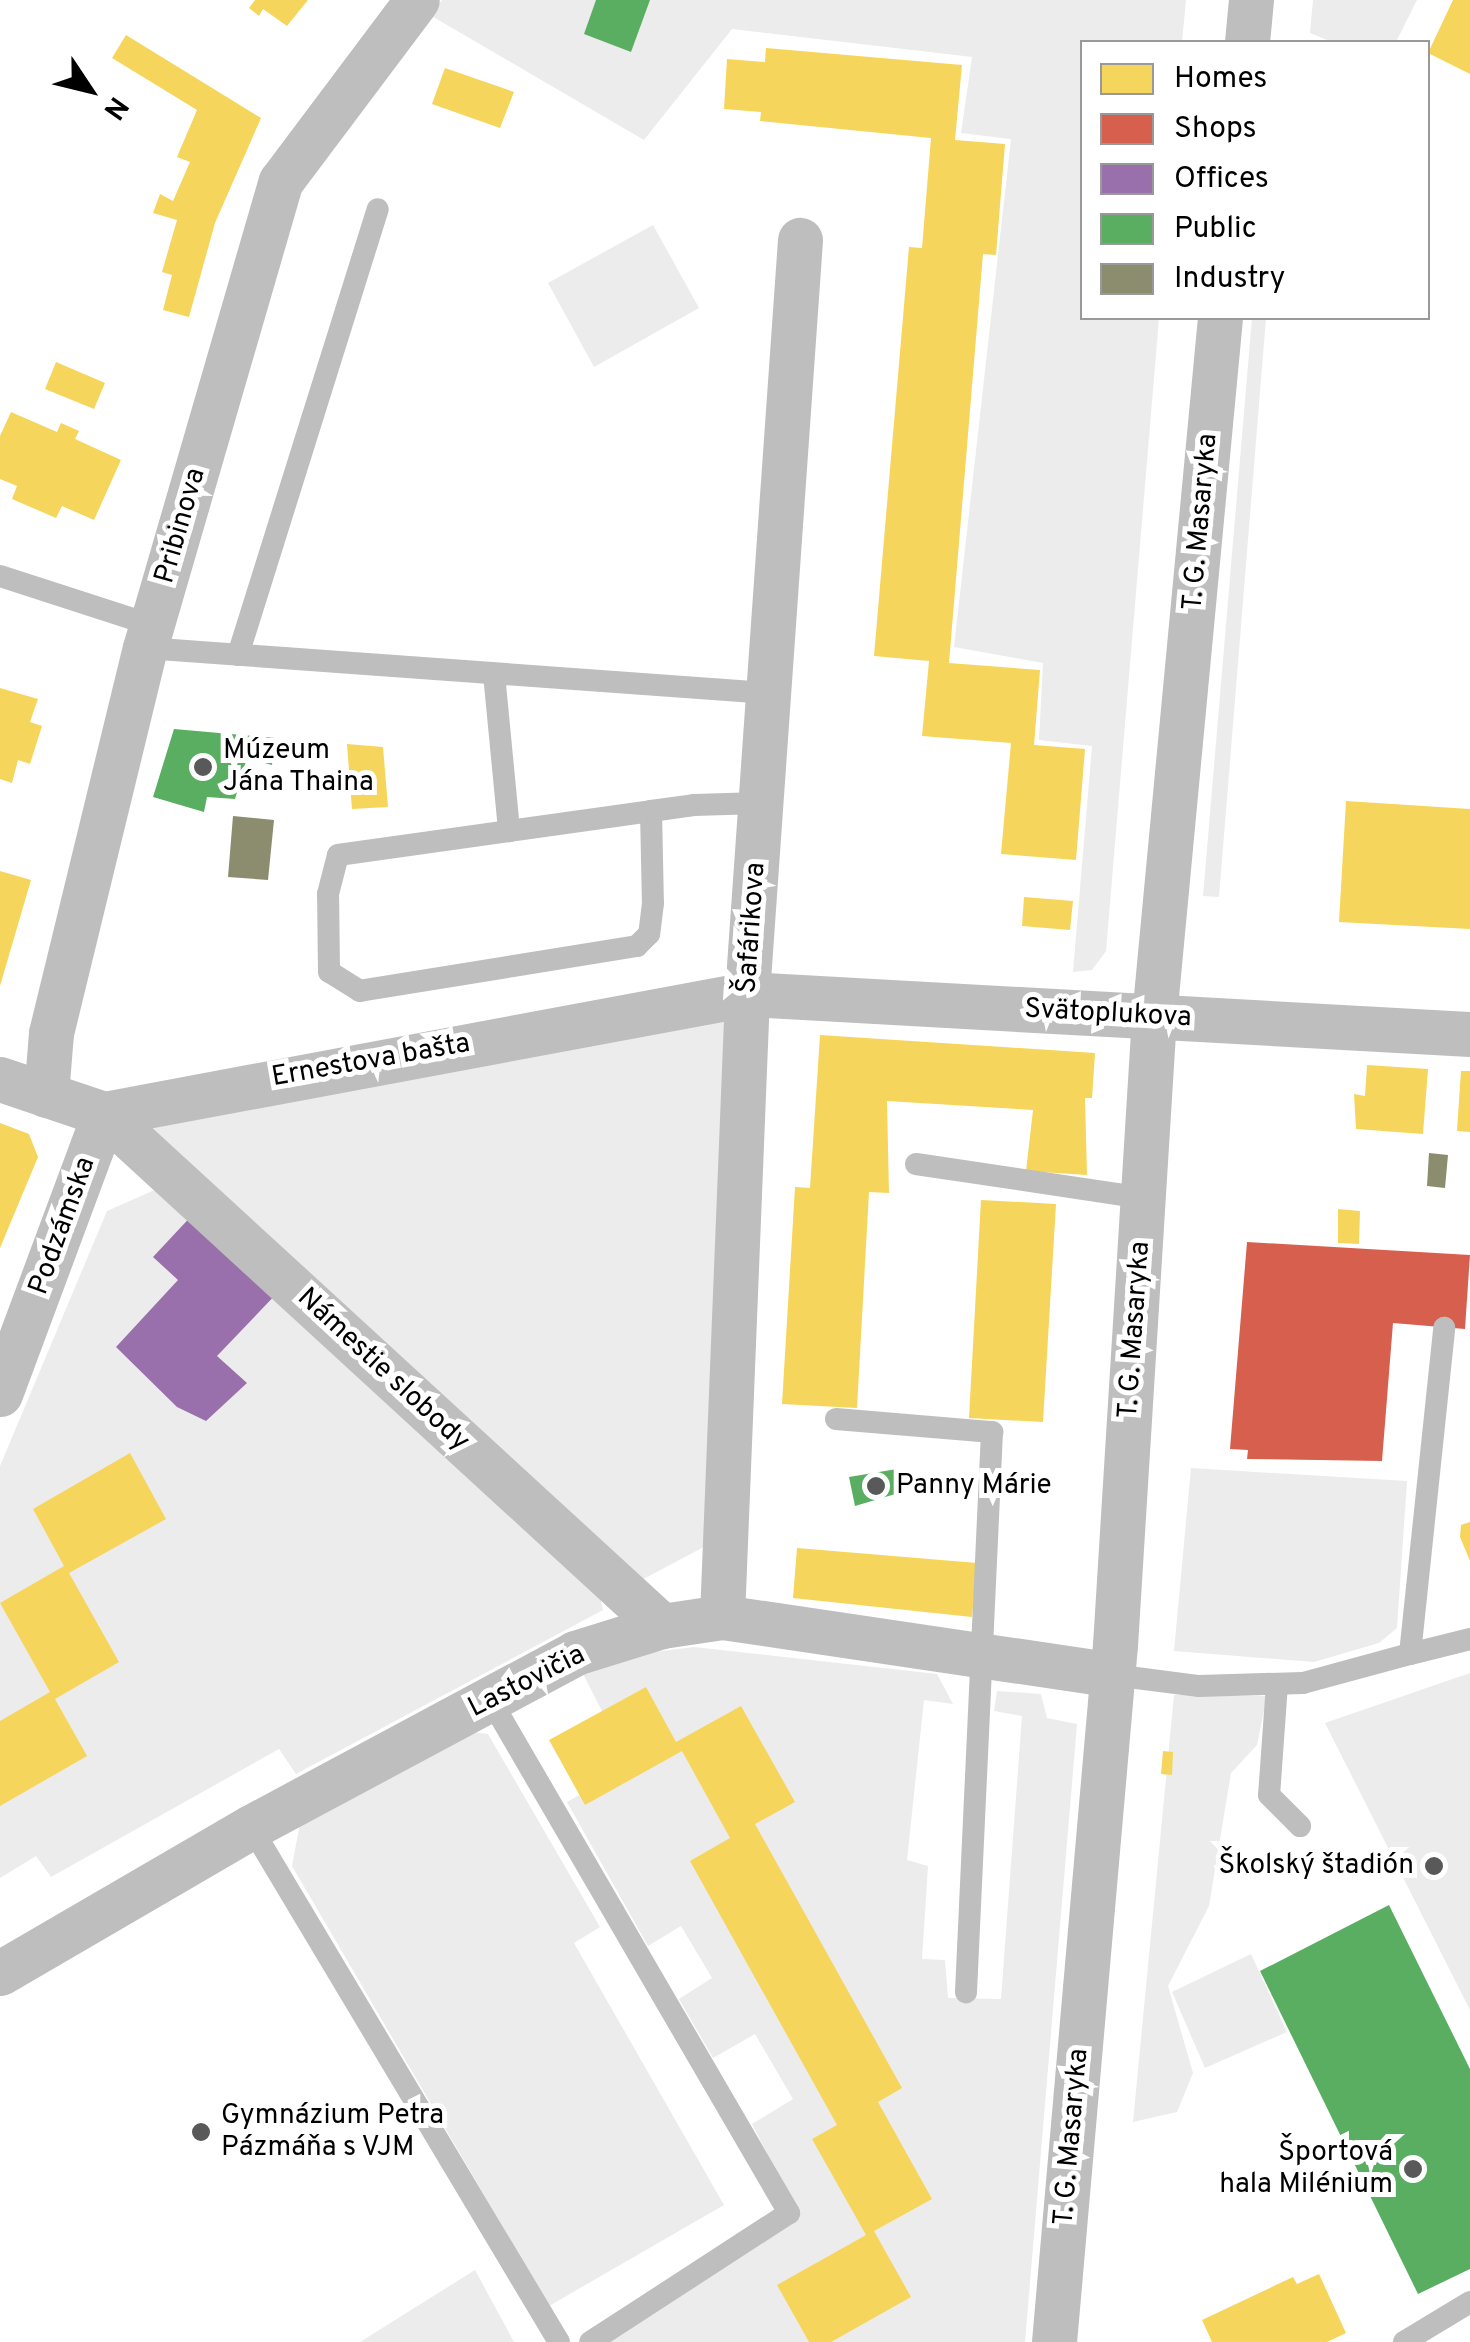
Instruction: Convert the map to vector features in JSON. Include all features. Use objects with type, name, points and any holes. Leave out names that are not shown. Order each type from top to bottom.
[{"type":"street","name":"Pribinova","points":[[46,1095],[51,1032],[149,636],[281,181],[418,0]]},
{"type":"street","points":[[1246,40],[1251,0]]},
{"type":"street","name":"Šafárikova","points":[[722,1618],[747,994],[800,240]]},
{"type":"street","name":"T. G. Masaryka","points":[[1054,2342],[1112,1675],[1154,1017],[1220,320]]},
{"type":"street","name":"Svätoplukova","points":[[747,994],[1470,1034]]},
{"type":"street","name":"Ernestova bašta","points":[[0,1079],[104,1114],[747,994]]},
{"type":"street","name":"Podzámska","points":[[0,1394],[104,1114]]},
{"type":"street","name":"Námestie slobody","points":[[104,1114],[662,1626]]},
{"type":"street","name":"Lastovičia","points":[[0,1973],[251,1827],[575,1653],[662,1626],[722,1618],[1112,1675]]},
{"type":"lane","points":[[238,654],[378,209]]},
{"type":"lane","points":[[0,576],[149,636],[238,654],[768,694]]},
{"type":"lane","points":[[494,674],[509,831]]},
{"type":"lane","points":[[652,811],[654,903],[649,934],[637,946],[360,992],[329,972],[328,894],[338,855],[652,811],[760,803]]},
{"type":"lane","points":[[916,1164],[1143,1198]]},
{"type":"lane","points":[[1410,1654],[1444,1328]]},
{"type":"lane","points":[[836,1419],[992,1432],[977,1656],[966,1992]]},
{"type":"lane","points":[[1112,1675],[1199,1686],[1303,1684],[1470,1639]]},
{"type":"lane","points":[[1278,1684],[1269,1795],[1300,1826]]},
{"type":"lane","points":[[490,1699],[789,2213],[590,2342]]},
{"type":"lane","points":[[251,1827],[558,2342]]},
{"type":"lane","points":[[1404,2342],[1470,2302]]},
{"type":"shaded area","points":[[442,0],[1186,0],[1182,40],[1080,40],[1080,320],[1159,320],[1106,951],[1092,970],[1073,972],[1092,746],[1039,740],[1043,663],[954,647],[1011,139],[961,133],[972,57],[732,29],[644,140],[430,15]]},
{"type":"shaded area","points":[[1313,0],[1417,0],[1397,40],[1327,40],[1310,33]]},
{"type":"shaded area","points":[[653,225],[699,308],[594,367],[548,283]]},
{"type":"shaded area","points":[[1252,320],[1266,320],[1219,897],[1203,896]]},
{"type":"shaded area","points":[[747,994],[715,1541],[634,1584],[104,1114]]},
{"type":"shaded area","points":[[159,1188],[598,1587],[603,1610],[296,1774],[279,1749],[51,1877],[36,1856],[0,1878],[0,1466],[107,1211]]},
{"type":"shaded area","points":[[1191,1468],[1407,1481],[1397,1628],[1379,1643],[1314,1662],[1174,1651]]},
{"type":"shaded area","points":[[694,1647],[937,1674],[953,1704],[924,1700],[907,1860],[928,1866],[922,1959],[945,1960],[948,1998],[1001,1999],[1022,1716],[994,1711],[997,1691],[1041,1694],[1047,1718],[1077,1724],[1025,2342],[601,2342],[800,2218],[752,2124],[793,2099],[755,2034],[713,2058],[679,1999],[712,1978],[681,1926],[648,1946],[567,1802],[630,1766],[581,1670],[596,1659]]},
{"type":"shaded area","name":"Školský štadión","points":[[1470,1673],[1470,2010],[1325,1723]]},
{"type":"shaded area","points":[[1174,1695],[1267,1696],[1257,1745],[1231,1773],[1209,1906],[1168,1986],[1193,2073],[1177,2112],[1133,2122]]},
{"type":"shaded area","points":[[453,1730],[488,1734],[600,1927],[574,1943],[724,2205],[549,2306],[292,1866],[301,1818]]},
{"type":"shaded area","points":[[1251,1954],[1287,2032],[1205,2068],[1172,1992]]},
{"type":"shaded area","points":[[475,2270],[514,2342],[360,2342]]},
{"type":"building: Homes","points":[[255,0],[308,0],[287,26],[263,9],[259,16],[249,8]]},
{"type":"building: Homes","points":[[1453,0],[1470,0],[1470,74],[1430,54]]},
{"type":"building: Homes","points":[[126,35],[261,118],[215,223],[189,317],[163,310],[172,275],[162,272],[177,220],[153,213],[160,194],[173,201],[190,162],[177,157],[197,110],[112,58]]},
{"type":"building: Homes","points":[[766,48],[962,65],[955,140],[1005,144],[996,255],[983,254],[949,663],[1040,670],[1034,745],[1085,749],[1076,860],[1001,854],[1011,743],[922,736],[929,661],[874,656],[909,247],[922,248],[931,138],[760,121],[761,112],[724,109],[727,59],[765,62]]},
{"type":"building: Homes","points":[[445,68],[514,92],[500,128],[432,104]]},
{"type":"building: Homes","points":[[56,362],[105,383],[94,409],[45,389]]},
{"type":"building: Homes","points":[[11,412],[57,432],[61,423],[79,431],[75,439],[121,460],[94,520],[62,506],[56,518],[12,499],[17,486],[0,479],[0,436]]},
{"type":"building: Homes","points":[[0,688],[38,699],[30,722],[42,726],[30,764],[18,760],[12,783],[0,779]]},
{"type":"building: Homes","points":[[347,744],[383,747],[388,807],[352,809]]},
{"type":"building: Homes","points":[[1346,801],[1470,809],[1470,929],[1339,922]]},
{"type":"building: Homes","points":[[0,871],[31,880],[0,986]]},
{"type":"building: Homes","points":[[1024,897],[1073,901],[1070,930],[1022,926]]},
{"type":"building: Homes","points":[[820,1035],[1095,1053],[1092,1098],[1085,1098],[1087,1175],[1026,1171],[1033,1110],[887,1101],[889,1193],[869,1192],[857,1408],[782,1404],[795,1187],[810,1188]]},
{"type":"building: Homes","points":[[1367,1065],[1428,1069],[1423,1134],[1356,1129],[1354,1094],[1365,1096]]},
{"type":"building: Homes","points":[[1461,1071],[1470,1071],[1470,1132],[1457,1131]]},
{"type":"building: Homes","points":[[0,1123],[29,1134],[38,1157],[0,1248]]},
{"type":"building: Homes","points":[[981,1200],[1056,1204],[1043,1422],[969,1418]]},
{"type":"building: Homes","points":[[1338,1209],[1360,1211],[1359,1244],[1338,1243]]},
{"type":"building: Homes","points":[[130,1453],[166,1519],[69,1573],[119,1662],[55,1699],[87,1756],[0,1806],[0,1721],[50,1692],[0,1603],[64,1566],[33,1509]]},
{"type":"building: Homes","points":[[1470,1522],[1470,1561],[1460,1537],[1461,1525]]},
{"type":"building: Homes","points":[[797,1548],[977,1563],[972,1617],[793,1598]]},
{"type":"building: Homes","points":[[646,1687],[676,1742],[741,1706],[795,1802],[755,1824],[902,2088],[878,2102],[932,2199],[874,2231],[911,2297],[831,2342],[809,2342],[777,2285],[866,2235],[812,2139],[837,2125],[690,1861],[730,1838],[682,1751],[585,1805],[549,1740]]},
{"type":"building: Homes","points":[[1163,1751],[1173,1752],[1172,1775],[1161,1774]]},
{"type":"building: Homes","points":[[1319,2274],[1346,2333],[1327,2342],[1212,2342],[1202,2320],[1293,2277],[1297,2284]]},
{"type":"building: Shops","points":[[1247,1242],[1470,1255],[1465,1329],[1393,1323],[1382,1461],[1247,1459],[1248,1450],[1230,1449]]},
{"type":"building: Offices","points":[[196,1211],[280,1290],[217,1356],[247,1383],[206,1421],[177,1407],[116,1347],[178,1280],[153,1257]]},
{"type":"building: Public","points":[[596,0],[650,0],[631,52],[584,34]]},
{"type":"building: Public","points":[[174,729],[275,738],[272,765],[247,758],[235,799],[207,797],[204,812],[153,797]]},
{"type":"building: Public","name":"Panny Márie","points":[[897,1469],[902,1492],[855,1506],[849,1477]]},
{"type":"building: Public","name":"Športová hala Milénium","points":[[1389,1905],[1470,2069],[1470,2269],[1418,2294],[1260,1971]]},
{"type":"building: Industry","points":[[233,816],[274,820],[268,880],[228,877]]},
{"type":"building: Industry","points":[[1429,1153],[1448,1155],[1445,1188],[1427,1186]]},
{"type":"place","name":"Múzeum Jána Thaina","points":[[203,767]]},
{"type":"place","name":"Panny Márie","points":[[876,1486]]},
{"type":"place","name":"Školský štadión","points":[[1434,1866]]},
{"type":"place","name":"Gymnázium Petra Pázmáňa s VJM","points":[[201,2132]]},
{"type":"place","name":"Športová hala Milénium","points":[[1413,2169]]}]
